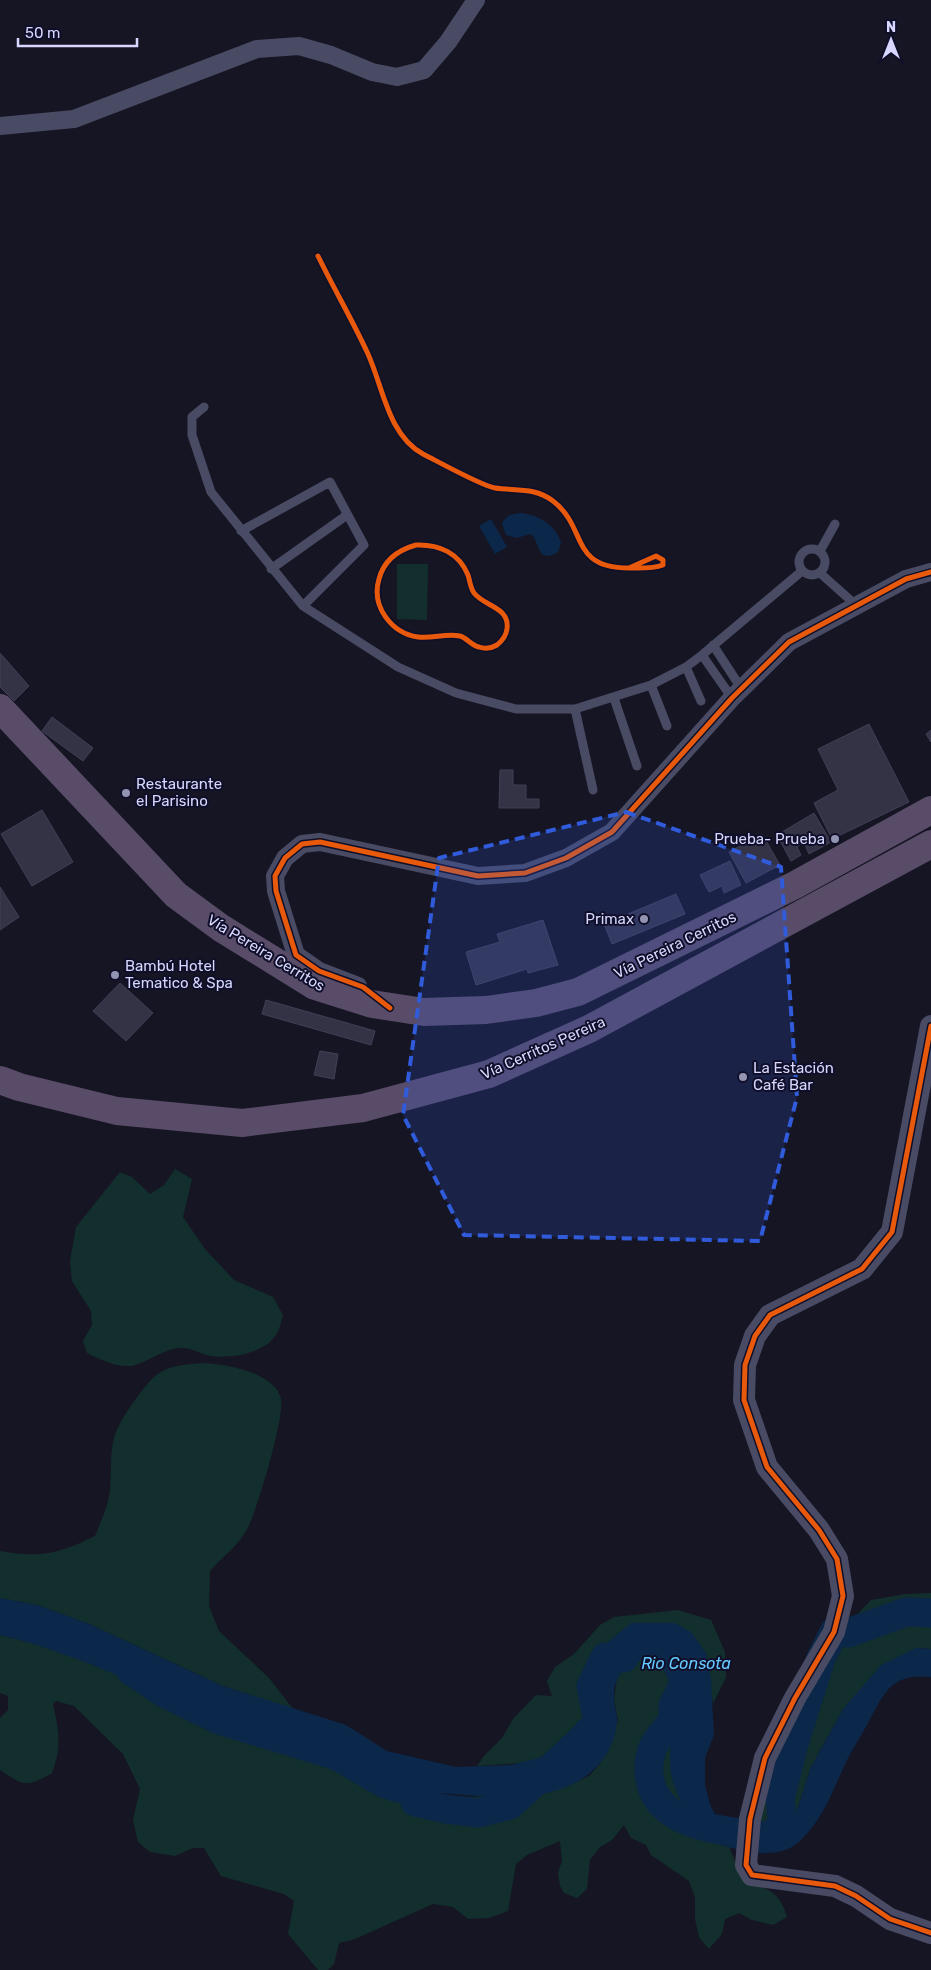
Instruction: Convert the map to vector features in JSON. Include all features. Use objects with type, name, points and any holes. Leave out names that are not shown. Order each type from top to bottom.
[{"type":"highway","name":"Vía Pereira Cerritos","points":[[0,708],[176,895],[221,928],[315,986],[372,1004],[424,1012],[486,1010],[536,1003],[578,992],[795,885],[931,810]]},
{"type":"highway","name":"Vía Cerritos Pereira","points":[[0,1080],[19,1087],[117,1111],[242,1123],[363,1108],[489,1074],[589,1029],[931,844]]},
{"type":"street","points":[[0,126],[74,119],[258,49],[300,46],[331,55],[372,72],[397,77],[424,70],[448,42],[476,0]]},
{"type":"street","points":[[390,1008],[363,987],[319,971],[296,955],[276,891],[275,876],[285,858],[302,844],[320,842],[478,876],[525,873],[566,858],[612,832],[736,693],[789,642],[906,578],[931,572]]},
{"type":"street","points":[[931,1026],[892,1232],[862,1269],[770,1315],[755,1336],[744,1365],[744,1400],[767,1467],[819,1530],[837,1559],[843,1596],[834,1632],[795,1698],[765,1758],[750,1819],[746,1865],[752,1875],[836,1886],[856,1896],[890,1919],[931,1934]]},
{"type":"lane","points":[[204,407],[192,417],[192,435],[212,492],[241,531],[303,606],[382,658],[456,693],[516,709],[575,709],[651,685],[686,667],[702,656],[802,571]]},
{"type":"lane","points":[[241,531],[330,482],[364,545],[303,606]]},
{"type":"lane","points":[[271,568],[347,515]]},
{"type":"lane","points":[[820,551],[836,524]]},
{"type":"lane","points":[[820,551],[807,550],[802,554],[799,566],[808,575],[820,573]]},
{"type":"lane","points":[[820,551],[826,562],[820,573]]},
{"type":"lane","points":[[820,573],[857,606]]},
{"type":"lane","points":[[713,646],[736,693]]},
{"type":"lane","points":[[702,656],[736,693]]},
{"type":"lane","points":[[686,667],[701,701]]},
{"type":"lane","points":[[651,685],[667,726]]},
{"type":"lane","points":[[614,698],[637,766]]},
{"type":"lane","points":[[575,709],[593,790]]},
{"type":"highlighted area","points":[[626,812],[781,867],[797,1097],[760,1241],[464,1235],[403,1115],[439,858]]},
{"type":"green space","points":[[397,564],[428,564],[427,620],[397,619]]},
{"type":"green space","points":[[175,1169],[192,1179],[183,1217],[205,1249],[234,1280],[273,1297],[283,1315],[280,1327],[272,1340],[265,1345],[257,1350],[238,1355],[219,1357],[190,1349],[172,1349],[131,1366],[120,1365],[98,1358],[87,1353],[83,1341],[92,1325],[91,1311],[72,1281],[70,1261],[76,1227],[120,1172],[132,1177],[150,1194],[164,1185]]},
{"type":"green space","points":[[203,1363],[224,1365],[259,1376],[277,1390],[281,1399],[279,1425],[269,1465],[251,1521],[243,1536],[234,1547],[210,1571],[209,1606],[219,1631],[269,1678],[293,1709],[223,1686],[89,1624],[37,1605],[0,1598],[0,1551],[27,1554],[49,1553],[70,1547],[95,1536],[108,1501],[114,1439],[126,1413],[145,1386],[165,1370],[181,1365]]},
{"type":"green space","points":[[931,1593],[931,1649],[916,1648],[843,1709],[810,1769],[797,1811],[770,1837],[756,1838],[765,1758],[834,1632],[848,1624],[871,1600],[906,1594]]},
{"type":"green space","points":[[678,1610],[711,1620],[725,1652],[726,1677],[713,1704],[706,1653],[596,1652],[598,1722],[565,1751],[523,1763],[477,1766],[502,1738],[513,1719],[536,1695],[552,1696],[547,1681],[555,1667],[574,1654],[600,1625],[614,1617]]},
{"type":"green space","points":[[0,1635],[32,1643],[99,1666],[235,1719],[285,1730],[337,1756],[385,1784],[413,1792],[470,1797],[539,1794],[565,1787],[589,1776],[600,1764],[618,1720],[614,1699],[617,1678],[623,1669],[639,1659],[654,1657],[666,1672],[672,1687],[672,1767],[673,1778],[682,1803],[691,1818],[703,1832],[718,1843],[729,1847],[742,1877],[770,1891],[780,1900],[787,1917],[773,1925],[752,1920],[739,1913],[725,1919],[722,1934],[709,1949],[699,1937],[695,1919],[695,1897],[689,1881],[651,1855],[646,1845],[631,1838],[624,1825],[612,1840],[600,1847],[590,1860],[587,1889],[577,1898],[564,1893],[560,1886],[558,1873],[562,1861],[560,1841],[527,1855],[516,1864],[508,1911],[489,1918],[468,1919],[453,1907],[433,1904],[355,1939],[339,1943],[334,1964],[328,1970],[318,1970],[288,1934],[294,1901],[284,1894],[221,1876],[204,1848],[193,1848],[175,1856],[150,1852],[138,1842],[133,1820],[140,1789],[123,1754],[74,1706],[56,1701],[53,1704],[59,1739],[52,1773],[36,1781],[25,1783],[0,1770],[0,1718],[8,1710],[8,1696],[0,1693]]},
{"type":"water","points":[[521,513],[540,518],[555,530],[561,542],[558,552],[546,556],[543,554],[531,534],[517,538],[506,535],[502,524],[505,519],[514,514]]},
{"type":"water","points":[[491,519],[507,547],[495,554],[479,526]]},
{"type":"water","name":"Rio Consota","points":[[0,1598],[37,1605],[89,1624],[223,1686],[346,1725],[387,1751],[456,1767],[511,1765],[565,1751],[598,1722],[596,1652],[631,1623],[675,1623],[691,1632],[706,1653],[711,1679],[714,1735],[705,1758],[705,1785],[710,1804],[720,1825],[756,1838],[770,1837],[797,1811],[810,1769],[843,1709],[881,1665],[916,1648],[931,1649],[931,1677],[904,1679],[891,1686],[848,1758],[822,1812],[809,1832],[790,1848],[778,1852],[758,1853],[721,1845],[713,1841],[694,1823],[681,1802],[670,1769],[674,1705],[665,1673],[654,1657],[637,1661],[620,1675],[614,1690],[617,1719],[614,1737],[601,1762],[580,1780],[538,1795],[516,1797],[417,1792],[392,1787],[297,1735],[278,1728],[241,1721],[205,1710],[60,1653],[0,1635]]},
{"type":"building","points":[[0,653],[29,686],[14,701],[0,687]]},
{"type":"building","points":[[52,717],[93,748],[83,761],[42,731]]},
{"type":"building","points":[[869,724],[909,802],[832,839],[814,803],[838,790],[818,749]]},
{"type":"building","points":[[931,730],[931,742],[926,734]]},
{"type":"building","points":[[500,770],[513,770],[513,785],[526,785],[526,799],[539,799],[539,808],[499,808]]},
{"type":"building","points":[[42,810],[73,862],[32,886],[1,834]]},
{"type":"building","points":[[814,813],[831,842],[809,854],[804,842],[797,847],[801,855],[791,861],[777,835]]},
{"type":"building","points":[[762,834],[780,865],[746,883],[729,852]]},
{"type":"building","points":[[730,861],[741,885],[724,893],[722,886],[709,892],[700,875]]},
{"type":"building","points":[[0,887],[19,917],[0,930]]},
{"type":"building","name":"Primax","points":[[676,894],[685,914],[612,944],[604,924]]},
{"type":"building","points":[[543,920],[558,965],[528,973],[527,969],[476,985],[466,952],[500,942],[497,934]]},
{"type":"building","points":[[120,983],[153,1013],[126,1041],[93,1011]]},
{"type":"building","points":[[266,1000],[375,1031],[371,1045],[262,1014]]},
{"type":"building","points":[[320,1051],[338,1054],[334,1079],[314,1075]]},
{"type":"waterway","points":[[686,1671],[687,1678],[673,1705],[673,1721],[662,1733],[651,1751],[649,1774],[654,1792],[664,1806],[678,1817],[695,1824],[714,1829],[770,1837],[783,1824],[780,1799],[794,1744],[821,1658],[834,1632],[848,1633],[906,1612],[931,1613]]},
{"type":"waterway","points":[[131,1671],[164,1693],[219,1720],[337,1756],[385,1784],[413,1792],[415,1802],[445,1809],[479,1813],[510,1805],[577,1744],[598,1722],[591,1686],[605,1657],[624,1658]]},
{"type":"cycle path","points":[[318,256],[368,354],[394,423],[411,446],[423,454],[489,486],[539,493],[553,501],[564,512],[588,554],[597,561],[610,566],[629,568],[642,568],[663,565],[663,560],[656,556],[629,568]]},
{"type":"cycle path","points":[[416,545],[440,548],[454,556],[464,567],[474,593],[505,616],[507,629],[504,638],[497,645],[481,648],[455,635],[418,637],[399,630],[385,617],[378,599],[377,589],[381,572],[388,561],[398,553],[416,545]]},
{"type":"cycle path","points":[[390,1008],[363,987],[319,971],[296,955],[276,891],[275,876],[285,858],[302,844],[320,842],[478,876],[525,873],[566,858],[612,832],[732,698],[789,642],[906,579],[931,572]]},
{"type":"cycle path","points":[[931,1026],[892,1232],[862,1269],[770,1315],[755,1336],[745,1365],[744,1400],[767,1467],[819,1530],[837,1559],[843,1596],[834,1632],[795,1698],[765,1758],[750,1819],[746,1865],[752,1875],[835,1886],[856,1896],[890,1919],[931,1933]]},
{"type":"place","name":"Restaurante el Parisino","points":[[126,793]]},
{"type":"place","name":"Prueba- Prueba","points":[[835,839]]},
{"type":"place","name":"Primax","points":[[644,919]]},
{"type":"place","name":"Bambú Hotel Tematico & Spa","points":[[115,975]]},
{"type":"place","name":"La Estación Café Bar","points":[[743,1077]]}]
